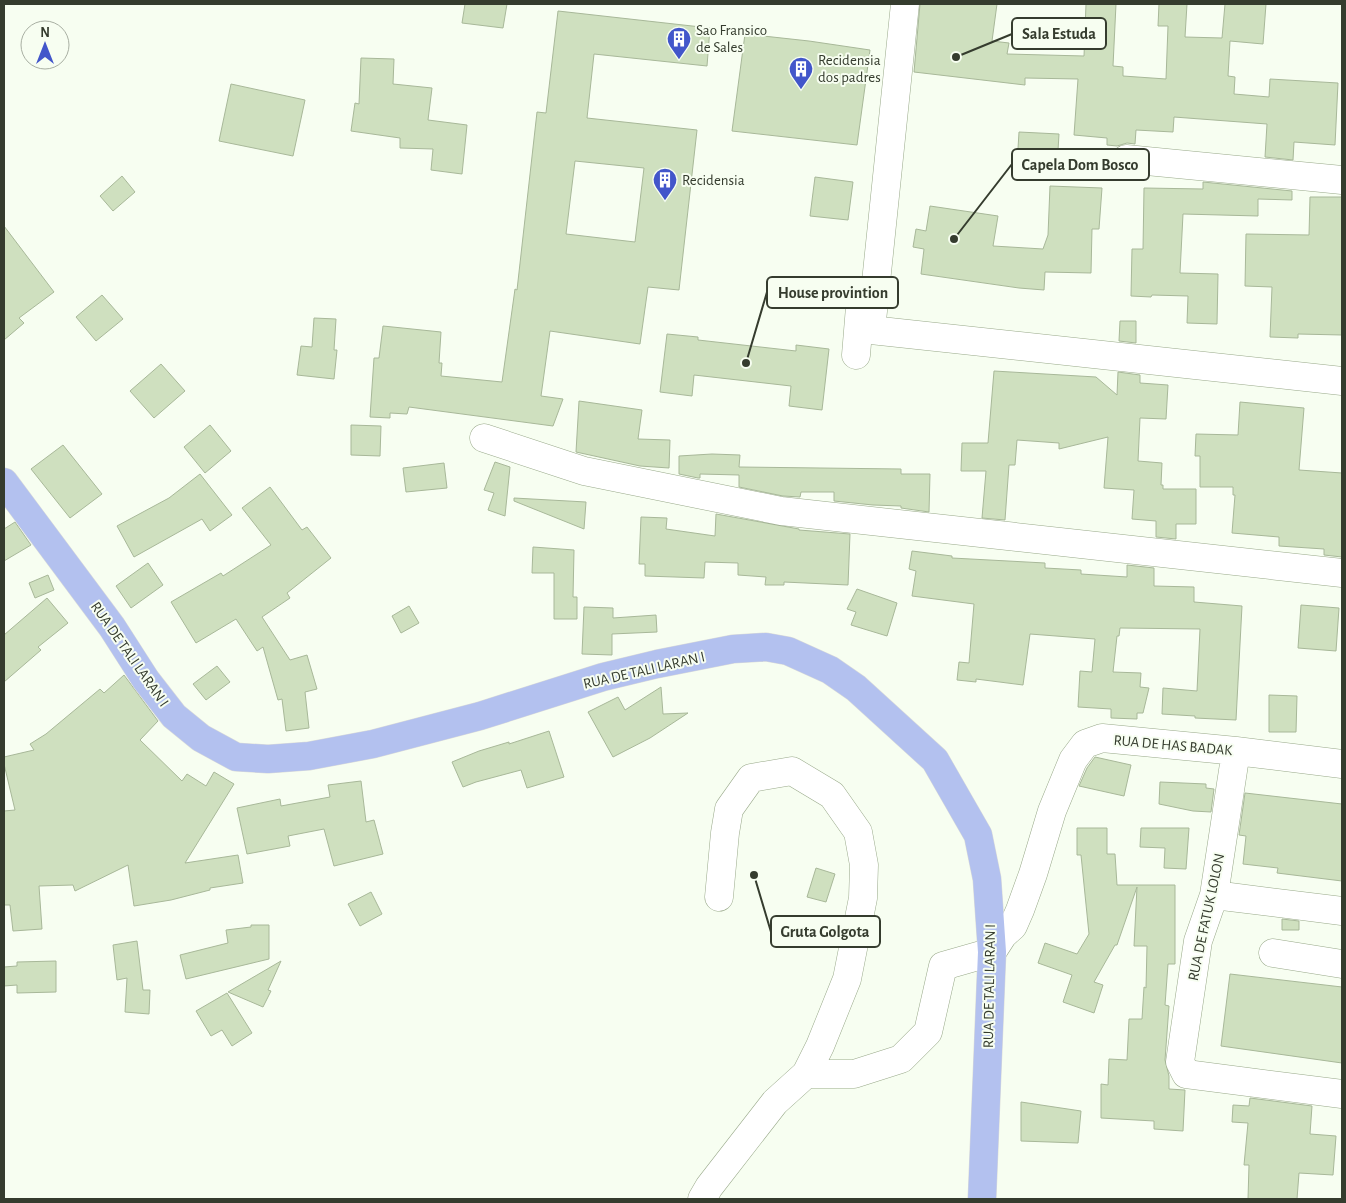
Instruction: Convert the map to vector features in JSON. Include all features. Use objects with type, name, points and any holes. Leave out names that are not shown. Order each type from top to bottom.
[{"type":"main road","name":"RUA DE TALI LARAN I","points":[[4,482],[112,627],[146,680],[174,716],[202,738],[236,757],[268,759],[309,756],[373,744],[480,716],[603,678],[657,664],[733,649],[766,647],[788,651],[830,670],[856,688],[935,760],[978,835],[987,879],[992,952],[982,1199]]},
{"type":"street","points":[[856,355],[886,4]]},
{"type":"street","points":[[905,4],[871,330],[1342,381]]},
{"type":"street","points":[[1126,159],[1342,180]]},
{"type":"street","points":[[484,438],[584,471],[781,511],[1342,573]]},
{"type":"street","name":"RUA DE HAS BADAK","points":[[992,952],[1002,935],[1013,926],[1033,874],[1052,811],[1073,760],[1085,744],[1102,738],[1236,751],[1342,764]]},
{"type":"street","name":"RUA DE FATUK LOLON","points":[[1236,751],[1214,895],[1198,941],[1180,1062],[1186,1074],[1342,1094]]},
{"type":"street","points":[[702,1199],[709,1187],[774,1102],[806,1074],[820,1046],[847,978],[863,898],[864,865],[858,832],[832,795],[792,771],[751,778],[730,809],[725,833],[719,897]]},
{"type":"street","points":[[1214,895],[1342,911]]},
{"type":"street","points":[[806,1074],[854,1074],[901,1059],[928,1032],[943,966],[992,952]]},
{"type":"street","points":[[1273,953],[1342,964]]},
{"type":"street","points":[[991,1199],[999,1199]]},
{"type":"building","points":[[465,4],[507,4],[503,28],[462,23]]},
{"type":"building","points":[[920,4],[997,4],[992,41],[1009,43],[1007,54],[1084,56],[1086,4],[1116,4],[1113,66],[1123,67],[1123,76],[1166,79],[1168,26],[1158,26],[1159,4],[1187,4],[1185,37],[1222,38],[1225,4],[1266,4],[1263,44],[1230,41],[1228,76],[1235,77],[1234,94],[1269,97],[1270,79],[1338,83],[1335,145],[1294,142],[1293,160],[1265,157],[1267,124],[1174,117],[1173,132],[1136,130],[1135,144],[1107,145],[1107,138],[1074,135],[1078,79],[1025,78],[1025,85],[914,72]]},
{"type":"building","points":[[558,11],[710,28],[707,66],[594,54],[587,118],[697,130],[679,290],[648,287],[640,344],[550,331],[541,396],[563,399],[553,426],[409,407],[407,414],[390,413],[390,418],[370,417],[374,358],[379,358],[383,326],[441,332],[439,363],[442,363],[441,376],[502,382],[515,289],[517,290],[537,112],[546,113]],"holes":[[[575,161],[644,168],[635,242],[566,234]]]},
{"type":"building","name":"Recidensia dos padres","points":[[745,34],[870,50],[857,145],[732,131]]},
{"type":"building","points":[[361,58],[394,59],[393,84],[432,88],[428,120],[467,125],[462,174],[431,170],[433,149],[400,148],[400,138],[351,131],[355,103],[359,104]]},
{"type":"building","points":[[231,84],[305,100],[293,156],[219,141]]},
{"type":"building","points":[[1019,132],[1059,134],[1057,167],[1017,165]]},
{"type":"building","points":[[122,176],[135,192],[113,211],[100,196]]},
{"type":"building","points":[[815,177],[853,182],[848,220],[810,216]]},
{"type":"building","points":[[1203,182],[1292,191],[1292,200],[1258,199],[1258,216],[1183,214],[1180,273],[1218,274],[1217,324],[1187,323],[1188,296],[1131,296],[1132,249],[1143,249],[1144,188],[1203,189]]},
{"type":"building","points":[[1050,186],[1102,188],[1099,229],[1092,229],[1091,273],[1045,272],[1044,290],[921,274],[924,249],[913,247],[916,229],[926,231],[930,206],[998,216],[993,246],[1043,249],[1048,235]]},
{"type":"building","points":[[1310,197],[1342,197],[1342,335],[1298,334],[1298,338],[1270,337],[1272,287],[1245,286],[1246,234],[1309,235]]},
{"type":"building","points":[[4,226],[54,292],[19,318],[24,323],[4,340]]},
{"type":"building","points":[[102,295],[123,319],[96,341],[76,317]]},
{"type":"building","points":[[314,318],[336,319],[334,350],[337,350],[334,379],[297,375],[301,346],[312,347]]},
{"type":"building","points":[[1120,321],[1136,321],[1136,343],[1119,341]]},
{"type":"building","points":[[667,334],[698,337],[698,340],[796,351],[796,345],[829,349],[822,410],[789,406],[791,386],[694,375],[692,396],[660,392]]},
{"type":"building","points":[[161,364],[185,391],[154,418],[130,391]]},
{"type":"building","points":[[994,371],[1096,377],[1117,395],[1118,372],[1140,375],[1140,383],[1168,385],[1166,419],[1140,418],[1138,461],[1162,463],[1161,485],[1163,485],[1163,489],[1196,489],[1196,524],[1176,524],[1176,539],[1156,537],[1156,521],[1132,519],[1134,490],[1104,488],[1108,437],[1059,449],[1059,443],[1017,440],[1015,465],[1009,465],[1005,520],[982,518],[986,471],[961,471],[962,443],[988,443]]},
{"type":"building","points":[[579,401],[642,410],[638,439],[670,440],[669,468],[640,466],[576,452]]},
{"type":"building","points":[[1240,402],[1304,408],[1299,470],[1342,473],[1342,557],[1324,555],[1324,549],[1279,546],[1279,537],[1232,533],[1235,495],[1233,495],[1233,487],[1200,487],[1200,456],[1195,456],[1196,434],[1238,435]]},
{"type":"building","points":[[210,425],[231,451],[205,473],[184,447]]},
{"type":"building","points":[[351,425],[381,426],[380,456],[351,455]]},
{"type":"building","points":[[63,445],[102,494],[70,518],[31,469]]},
{"type":"building","points":[[740,455],[739,467],[901,469],[901,474],[930,474],[929,512],[901,508],[901,506],[834,501],[834,492],[801,492],[800,497],[783,496],[739,487],[739,475],[700,474],[700,478],[698,478],[679,474],[679,456]]},
{"type":"building","points":[[495,462],[510,467],[505,516],[488,510],[494,493],[484,490]]},
{"type":"building","points":[[444,463],[447,488],[406,492],[403,468]]},
{"type":"building","points":[[200,474],[232,515],[210,531],[202,519],[134,557],[117,526],[169,498]]},
{"type":"building","points":[[270,487],[302,530],[307,527],[331,558],[287,593],[290,598],[262,617],[290,660],[307,655],[317,689],[305,692],[309,728],[286,731],[282,699],[278,700],[263,647],[257,651],[236,619],[196,643],[171,602],[221,573],[223,576],[271,545],[242,508]]},
{"type":"building","points":[[514,498],[586,502],[584,529],[514,501]]},
{"type":"building","points":[[716,514],[799,530],[850,534],[848,585],[784,582],[784,585],[765,585],[766,577],[738,575],[738,563],[705,562],[704,578],[645,576],[645,564],[639,564],[641,517],[667,518],[666,529],[715,536]]},
{"type":"building","points":[[15,522],[31,545],[4,561],[4,529]]},
{"type":"building","points":[[533,547],[574,550],[573,597],[577,597],[577,619],[554,619],[554,573],[532,573]]},
{"type":"building","points":[[912,551],[952,556],[952,558],[1045,563],[1045,568],[1081,570],[1081,574],[1127,577],[1127,565],[1154,568],[1154,586],[1194,587],[1194,602],[1242,606],[1236,720],[1162,714],[1163,688],[1197,691],[1200,629],[1120,628],[1119,636],[1117,636],[1113,672],[1141,673],[1140,687],[1149,688],[1143,713],[1137,713],[1137,719],[1111,718],[1111,709],[1078,707],[1080,671],[1092,672],[1095,639],[1030,634],[1023,685],[976,679],[976,682],[957,680],[959,662],[969,663],[974,604],[912,596],[916,571],[909,569]]},
{"type":"building","points":[[148,563],[163,585],[131,608],[116,586]]},
{"type":"building","points":[[48,575],[54,590],[35,598],[29,583]]},
{"type":"building","points":[[857,589],[897,603],[887,636],[851,625],[856,612],[847,609]]},
{"type":"building","points":[[47,598],[68,623],[38,647],[41,650],[4,682],[4,635]]},
{"type":"building","points":[[1301,605],[1339,608],[1336,651],[1298,648]]},
{"type":"building","points":[[409,606],[419,623],[401,633],[392,616]]},
{"type":"building","points":[[584,607],[613,608],[613,618],[656,615],[657,632],[612,634],[612,655],[582,654]]},
{"type":"building","points":[[217,666],[230,682],[206,700],[193,684]]},
{"type":"building","points":[[124,675],[158,721],[140,740],[182,781],[187,774],[206,786],[214,772],[234,784],[185,863],[238,855],[243,883],[210,888],[210,890],[171,900],[134,906],[128,865],[75,891],[73,885],[39,886],[42,929],[13,931],[10,905],[4,905],[4,811],[15,810],[4,757],[34,750],[30,744],[46,734],[100,689],[104,693]]},
{"type":"building","points":[[661,687],[663,714],[688,713],[650,738],[613,757],[588,712],[618,697],[625,710]]},
{"type":"building","points":[[1269,695],[1297,696],[1296,732],[1269,732]]},
{"type":"building","points":[[549,731],[564,777],[527,788],[521,770],[463,787],[452,762],[479,751],[509,742],[509,744]]},
{"type":"building","points":[[1095,757],[1131,765],[1124,796],[1079,786],[1087,768]]},
{"type":"building","points":[[361,781],[366,822],[374,820],[383,854],[334,866],[324,829],[288,836],[290,846],[247,854],[237,808],[280,799],[281,806],[330,797],[328,785]]},
{"type":"building","points":[[1160,782],[1206,784],[1206,788],[1214,789],[1211,812],[1193,811],[1159,804]]},
{"type":"building","points":[[1245,793],[1342,804],[1342,881],[1277,873],[1278,868],[1243,864],[1246,836],[1239,835]]},
{"type":"building","points":[[1077,828],[1107,828],[1107,854],[1115,854],[1117,885],[1175,885],[1175,964],[1168,964],[1165,1005],[1169,1006],[1165,1060],[1169,1076],[1169,1089],[1185,1090],[1183,1131],[1154,1129],[1154,1121],[1101,1118],[1101,1084],[1108,1085],[1109,1059],[1127,1060],[1129,1019],[1142,1019],[1144,987],[1146,988],[1147,946],[1134,946],[1137,887],[1117,945],[1115,945],[1094,982],[1103,985],[1094,1013],[1063,1002],[1072,975],[1038,963],[1045,943],[1077,954],[1089,934],[1081,855],[1077,855]]},
{"type":"building","points":[[1141,828],[1189,828],[1186,869],[1164,868],[1165,848],[1140,847]]},
{"type":"building","points":[[816,868],[835,874],[826,902],[807,897]]},
{"type":"building","points":[[371,892],[382,914],[360,926],[348,904]]},
{"type":"building","points":[[1282,919],[1299,921],[1299,930],[1282,930]]},
{"type":"building","points":[[251,925],[269,925],[269,959],[186,979],[180,955],[228,943],[226,930],[251,927]]},
{"type":"building","points":[[137,941],[143,990],[150,990],[149,1014],[125,1012],[127,978],[117,980],[113,945]]},
{"type":"building","points":[[56,961],[56,992],[17,993],[17,985],[4,986],[4,967],[17,966],[17,962]]},
{"type":"building","points":[[281,961],[268,990],[271,991],[263,1007],[228,992]]},
{"type":"building","points":[[1230,974],[1342,987],[1342,1063],[1221,1046]]},
{"type":"building","points":[[227,993],[252,1033],[232,1046],[222,1030],[211,1036],[196,1011]]},
{"type":"building","points":[[1250,1098],[1312,1106],[1310,1134],[1336,1136],[1333,1175],[1299,1173],[1297,1199],[1248,1199],[1249,1165],[1244,1165],[1248,1123],[1232,1122],[1233,1105],[1249,1106]]},
{"type":"building","points":[[1021,1102],[1081,1111],[1078,1143],[1021,1141]]},
{"type":"place","name":"Sala Estuda","points":[[956,57]]},
{"type":"place","name":"Sao Fransico de Sales","points":[[679,60]]},
{"type":"place","name":"Recidensia dos padres","points":[[801,90]]},
{"type":"place","name":"Recidensia","points":[[665,201]]},
{"type":"place","name":"Capela Dom Bosco","points":[[954,239]]},
{"type":"place","name":"House provintion","points":[[746,363]]},
{"type":"place","name":"Gruta Golgota","points":[[754,875]]}]
